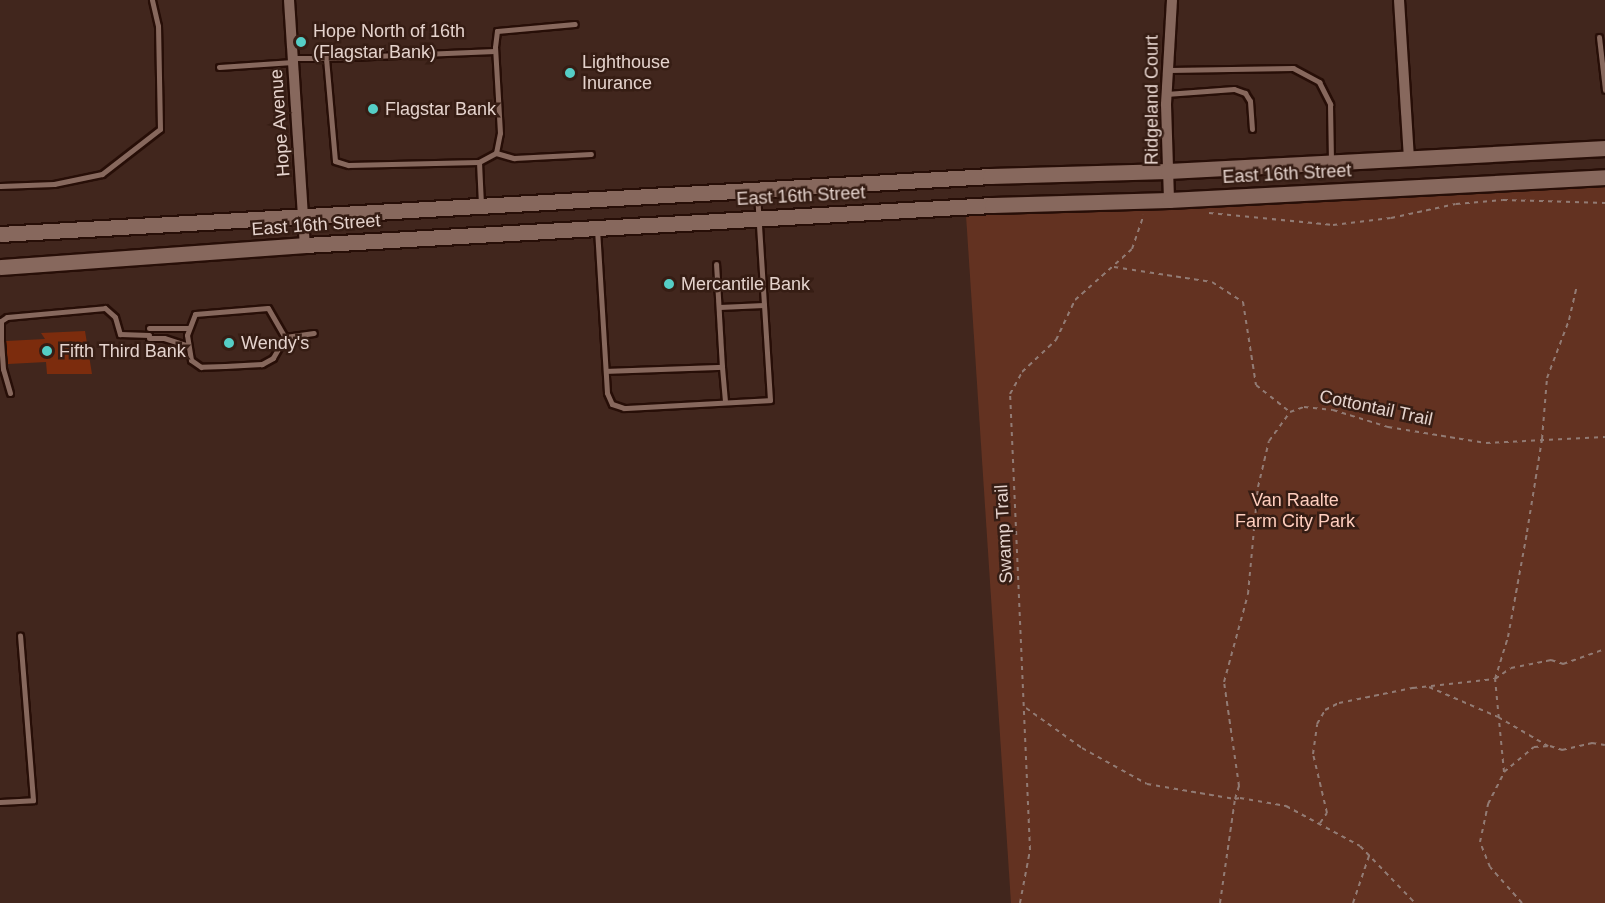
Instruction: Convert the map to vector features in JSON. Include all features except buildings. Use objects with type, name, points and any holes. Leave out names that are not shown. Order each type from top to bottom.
[{"type":"main road","name":"East 16th Street","points":[[0,234],[990,176],[1168,171],[1605,148]]},
{"type":"main road","name":"East 16th Street","points":[[0,267],[305,245],[759,218],[1169,200],[1605,177]]},
{"type":"street","name":"Hope Avenue","points":[[289,0],[305,245]]},
{"type":"street","name":"Ridgeland Court","points":[[1169,200],[1166,94],[1172,0]]},
{"type":"street","points":[[1399,0],[1409,158]]},
{"type":"lane","points":[[0,186],[54,184],[102,174],[160,129],[158,26],[152,0]]},
{"type":"lane","points":[[496,153],[500,133],[495,51],[497,31],[575,24]]},
{"type":"lane","points":[[1599,37],[1605,90]]},
{"type":"lane","points":[[219,67],[326,58],[495,51]]},
{"type":"lane","points":[[326,58],[335,161],[348,165],[479,162],[496,153],[514,158],[591,154]]},
{"type":"lane","points":[[1167,70],[1293,68],[1319,82],[1330,104],[1331,162]]},
{"type":"lane","points":[[1166,94],[1234,89],[1245,93],[1250,101],[1252,129]]},
{"type":"lane","points":[[479,162],[481,206]]},
{"type":"lane","points":[[597,228],[606,371],[612,404],[624,408],[770,400],[757,189]]},
{"type":"lane","points":[[716,264],[725,402]]},
{"type":"lane","points":[[719,307],[764,305]]},
{"type":"lane","points":[[10,393],[3,369],[1,339],[1,321],[7,317],[105,308],[115,317],[120,334],[188,328]]},
{"type":"lane","points":[[268,308],[285,337],[273,358],[262,364],[201,366],[192,360],[188,346],[188,328],[195,314],[268,308]]},
{"type":"lane","points":[[149,333],[188,346]]},
{"type":"lane","points":[[285,337],[314,333]]},
{"type":"lane","points":[[606,371],[722,367]]},
{"type":"lane","points":[[0,802],[33,800],[20,636]]},
{"type":"path","points":[[1202,212],[1333,225],[1391,218],[1456,204],[1503,201],[1605,203]]},
{"type":"path","name":"Swamp Trail","points":[[1020,903],[1030,850],[1026,708],[1010,394],[1022,372],[1056,340],[1076,300],[1132,249],[1145,212],[1134,212]]},
{"type":"path","points":[[1114,267],[1212,282],[1243,302],[1256,385],[1290,412],[1269,441],[1258,487],[1248,594],[1224,682],[1239,786],[1235,799],[1220,903]]},
{"type":"path","points":[[1504,772],[1495,679],[1508,637],[1542,439],[1547,378],[1569,320],[1576,289]]},
{"type":"path","name":"Cottontail Trail","points":[[1290,412],[1304,407],[1332,410],[1388,427],[1486,443],[1605,437]]},
{"type":"path","points":[[1320,823],[1327,813],[1313,754],[1317,724],[1325,710],[1339,703],[1427,687],[1495,679],[1511,669],[1551,660],[1563,664],[1605,649]]},
{"type":"path","points":[[1427,687],[1498,717],[1548,746],[1562,750],[1592,743],[1605,745]]},
{"type":"path","points":[[1026,708],[1082,748],[1147,784],[1235,799],[1272,802],[1320,823],[1369,856],[1415,903]]},
{"type":"path","points":[[1522,903],[1490,867],[1480,842],[1488,804],[1504,772],[1534,747],[1548,746]]},
{"type":"path","points":[[1353,903],[1369,856]]},
{"type":"green space","name":"Van Raalte Farm City Park","points":[[1605,183],[1605,903],[1011,903],[966,215]]},
{"type":"place","name":"Hope North of 16th (Flagstar Bank)","points":[[301,42]]},
{"type":"place","name":"Lighthouse Inurance","points":[[570,73]]},
{"type":"place","name":"Flagstar Bank","points":[[373,109]]},
{"type":"place","name":"Mercantile Bank","points":[[669,284]]},
{"type":"place","name":"Wendy's","points":[[229,343]]},
{"type":"place","name":"Fifth Third Bank","points":[[47,351]]}]
